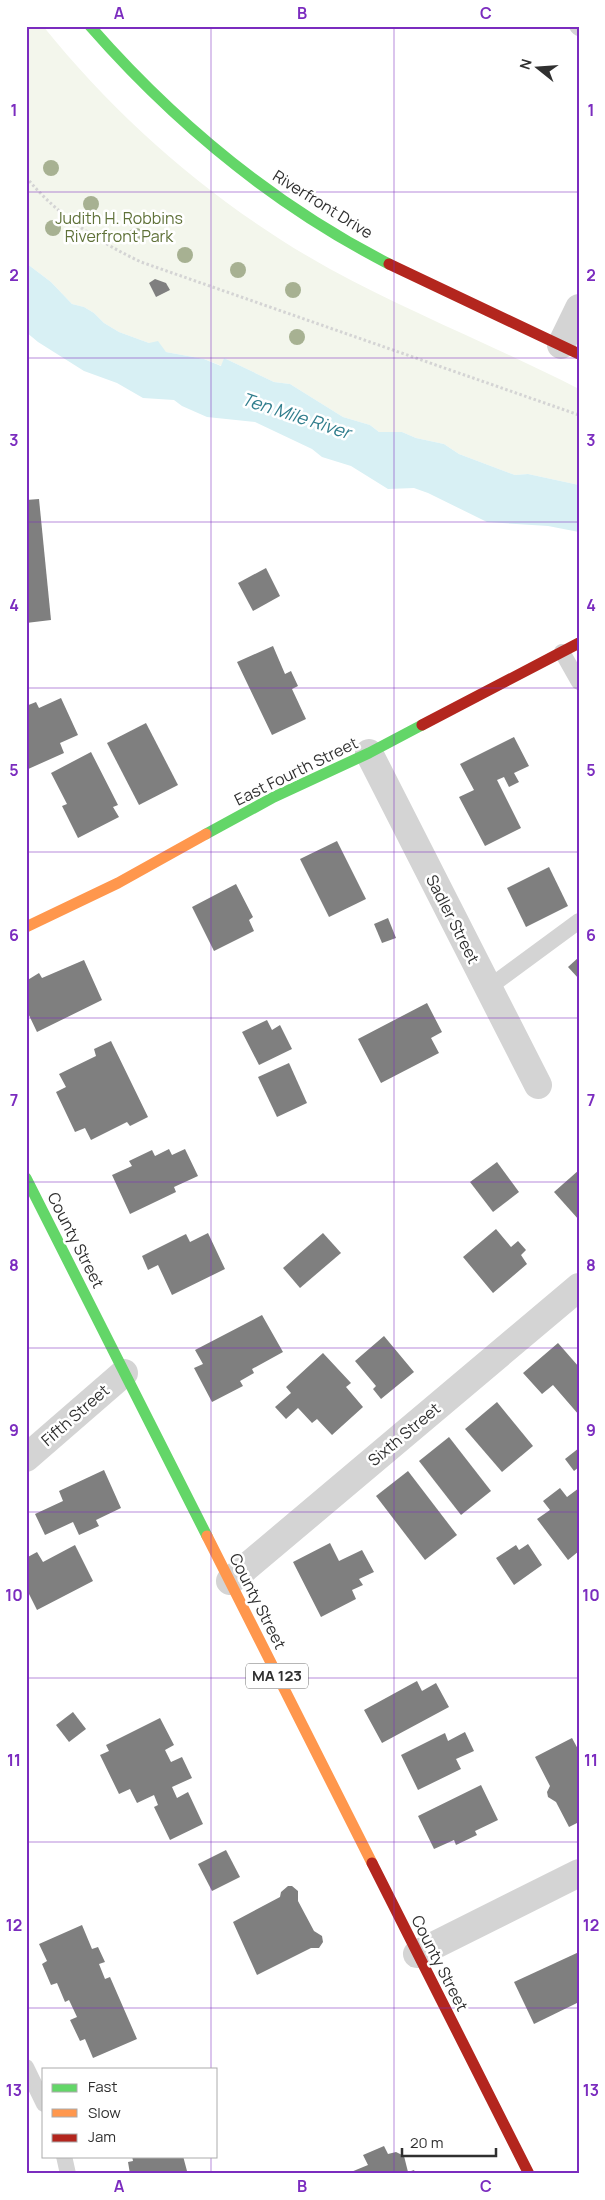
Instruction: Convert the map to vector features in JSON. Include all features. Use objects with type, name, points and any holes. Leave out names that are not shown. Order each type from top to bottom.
[{"type":"main road","name":"Riverfront Drive","points":[[90,26],[142,83],[190,127],[223,156],[287,203],[357,247],[570,349]]},
{"type":"main road","name":"East Fourth Street","points":[[26,927],[118,883],[274,798],[369,753],[579,643]]},
{"type":"main road","name":"County Street","points":[[26,1178],[529,2174]]},
{"type":"street","points":[[570,349],[579,308]]},
{"type":"street","name":"Sadler Street","points":[[369,753],[538,1085]]},
{"type":"street","name":"Sixth Street","points":[[230,1581],[579,1287]]},
{"type":"street","name":"Fifth Street","points":[[26,1458],[124,1373]]},
{"type":"street","points":[[417,1954],[579,1873]]},
{"type":"lane","points":[[562,652],[579,682]]},
{"type":"lane","points":[[488,988],[579,921]]},
{"type":"lane","points":[[26,2067],[42,2100]]},
{"type":"lane","points":[[64,2158],[68,2174]]},
{"type":"path","points":[[26,177],[50,202],[83,230],[111,248],[141,262],[579,415]]},
{"type":"green space","name":"Judith H. Robbins Riverfront Park","points":[[26,26],[43,26],[106,97],[140,130],[212,191],[289,245],[361,285],[579,389],[579,485],[528,474],[515,475],[459,454],[444,444],[416,438],[402,432],[379,432],[370,425],[343,417],[290,384],[274,382],[224,358],[222,366],[204,359],[166,352],[149,343],[119,332],[84,307],[72,304],[51,282],[26,263]]},
{"type":"water","name":"Ten Mile River","points":[[26,263],[51,282],[72,304],[84,307],[119,332],[149,343],[158,341],[166,352],[204,359],[221,366],[224,358],[274,382],[290,384],[343,417],[370,425],[379,432],[402,432],[416,438],[444,444],[459,454],[515,475],[528,474],[579,485],[579,532],[548,526],[487,522],[414,488],[388,489],[351,466],[322,457],[312,449],[255,422],[207,417],[182,406],[174,400],[143,398],[117,383],[84,371],[38,342],[26,332]]},
{"type":"building","points":[[155,279],[166,283],[170,290],[156,297],[149,283]]},
{"type":"building","points":[[39,499],[51,620],[26,623],[26,500]]},
{"type":"building","points":[[266,568],[280,596],[253,611],[238,583]]},
{"type":"building","points":[[273,646],[285,674],[291,671],[298,686],[292,689],[306,719],[272,735],[237,662]]},
{"type":"building","points":[[61,698],[78,735],[60,743],[64,753],[26,770],[26,706],[36,702],[39,708]]},
{"type":"building","points":[[146,723],[178,785],[139,805],[107,743]]},
{"type":"building","points":[[514,737],[529,766],[514,773],[519,782],[509,787],[504,777],[497,780],[521,828],[485,846],[459,797],[474,790],[460,764]]},
{"type":"building","points":[[91,752],[118,805],[113,807],[119,817],[78,838],[62,806],[67,804],[51,773]]},
{"type":"building","points":[[337,841],[366,899],[329,917],[300,859]]},
{"type":"building","points":[[549,867],[568,906],[526,927],[507,888]]},
{"type":"building","points":[[236,884],[253,917],[249,920],[254,931],[214,951],[192,907]]},
{"type":"building","points":[[388,918],[396,938],[382,943],[374,924]]},
{"type":"building","points":[[579,957],[579,979],[568,967]]},
{"type":"building","points":[[84,960],[102,1000],[37,1032],[26,1009],[26,981],[39,973],[42,978]]},
{"type":"building","points":[[427,1003],[442,1032],[431,1038],[439,1053],[381,1083],[358,1039]]},
{"type":"building","points":[[267,1020],[272,1030],[280,1025],[292,1049],[259,1065],[242,1032]]},
{"type":"building","points":[[111,1041],[148,1117],[130,1126],[127,1122],[91,1140],[85,1128],[75,1132],[56,1092],[66,1087],[59,1074],[96,1056],[94,1049]]},
{"type":"building","points":[[289,1063],[307,1103],[277,1117],[258,1077]]},
{"type":"building","points":[[169,1149],[172,1155],[185,1149],[198,1176],[174,1187],[176,1192],[130,1214],[112,1175],[132,1166],[129,1161],[152,1150],[155,1156]]},
{"type":"building","points":[[497,1162],[519,1192],[493,1212],[470,1182]]},
{"type":"building","points":[[579,1170],[579,1220],[554,1192]]},
{"type":"building","points":[[496,1229],[511,1247],[518,1241],[526,1250],[521,1255],[527,1264],[493,1293],[463,1257]]},
{"type":"building","points":[[208,1233],[225,1269],[172,1295],[158,1265],[148,1270],[142,1256],[186,1234],[190,1242]]},
{"type":"building","points":[[323,1233],[341,1253],[300,1288],[283,1268]]},
{"type":"building","points":[[262,1315],[283,1352],[252,1369],[254,1373],[240,1381],[243,1386],[212,1402],[194,1368],[203,1364],[195,1350]]},
{"type":"building","points":[[384,1336],[414,1372],[381,1399],[373,1389],[376,1386],[355,1361]]},
{"type":"building","points":[[558,1343],[579,1367],[579,1415],[553,1385],[542,1394],[523,1373]]},
{"type":"building","points":[[323,1353],[351,1383],[346,1387],[363,1407],[332,1435],[317,1419],[312,1423],[298,1408],[286,1419],[275,1407],[291,1393],[286,1387]]},
{"type":"building","points":[[497,1402],[533,1446],[502,1472],[465,1429]]},
{"type":"building","points":[[449,1437],[491,1491],[461,1515],[419,1461]]},
{"type":"building","points":[[579,1448],[579,1467],[574,1471],[565,1459]]},
{"type":"building","points":[[104,1470],[121,1508],[96,1520],[99,1526],[79,1535],[73,1522],[45,1535],[35,1514],[63,1501],[59,1491]]},
{"type":"building","points":[[408,1471],[457,1535],[425,1560],[376,1496]]},
{"type":"building","points":[[560,1488],[567,1497],[579,1488],[579,1551],[568,1560],[537,1519],[550,1510],[543,1501]]},
{"type":"building","points":[[330,1543],[339,1561],[362,1550],[374,1572],[359,1579],[363,1585],[352,1590],[356,1599],[321,1617],[293,1562]]},
{"type":"building","points":[[528,1544],[542,1565],[514,1585],[496,1558],[516,1545],[519,1550]]},
{"type":"building","points":[[75,1545],[93,1581],[37,1610],[26,1588],[26,1558],[37,1552],[43,1562]]},
{"type":"building","points":[[417,1681],[422,1691],[436,1683],[449,1707],[382,1743],[364,1710]]},
{"type":"building","points":[[73,1712],[86,1729],[69,1742],[56,1725]]},
{"type":"building","points":[[160,1718],[174,1745],[165,1750],[171,1762],[182,1757],[192,1778],[172,1787],[177,1798],[188,1792],[203,1824],[170,1840],[154,1807],[158,1805],[154,1795],[137,1803],[130,1789],[119,1794],[100,1755],[109,1751],[106,1745]]},
{"type":"building","points":[[465,1732],[474,1751],[456,1759],[461,1769],[418,1790],[401,1755],[445,1733],[448,1741]]},
{"type":"building","points":[[572,1738],[579,1751],[579,1822],[569,1827],[556,1802],[548,1797],[547,1792],[550,1786],[535,1757]]},
{"type":"building","points":[[481,1785],[498,1820],[475,1831],[477,1835],[456,1845],[454,1840],[434,1849],[418,1816]]},
{"type":"building","points":[[226,1850],[240,1877],[212,1891],[198,1864]]},
{"type":"building","points":[[288,1886],[292,1886],[298,1891],[298,1901],[314,1931],[322,1936],[323,1942],[319,1948],[311,1948],[257,1975],[233,1922],[280,1897],[281,1892]]},
{"type":"building","points":[[82,1925],[92,1949],[98,1947],[105,1962],[99,1964],[105,1979],[110,1977],[137,2039],[93,2058],[85,2039],[80,2041],[70,2020],[77,2017],[69,2000],[65,2002],[57,1983],[51,1985],[42,1964],[47,1961],[39,1944]]},
{"type":"building","points":[[579,1952],[579,2002],[534,2024],[514,1982]]},
{"type":"building","points":[[384,2146],[388,2154],[396,2152],[404,2156],[408,2172],[414,2170],[416,2174],[351,2174],[351,2172],[368,2165],[363,2155]]},
{"type":"building","points":[[132,2158],[184,2158],[187,2171],[182,2172],[182,2174],[130,2174],[128,2162],[133,2161]]},
{"type":"traffic: fast","points":[[90,26],[156,96],[228,159],[306,216],[389,264]]},
{"type":"traffic: fast","points":[[206,834],[274,797],[369,753],[422,725]]},
{"type":"traffic: fast","points":[[26,1178],[207,1536]]},
{"type":"traffic: slow","points":[[26,927],[118,883],[206,834]]},
{"type":"traffic: slow","points":[[207,1536],[372,1863]]},
{"type":"traffic: jam","points":[[389,264],[579,354]]},
{"type":"traffic: jam","points":[[422,725],[579,643]]},
{"type":"traffic: jam","points":[[372,1863],[529,2174]]}]
